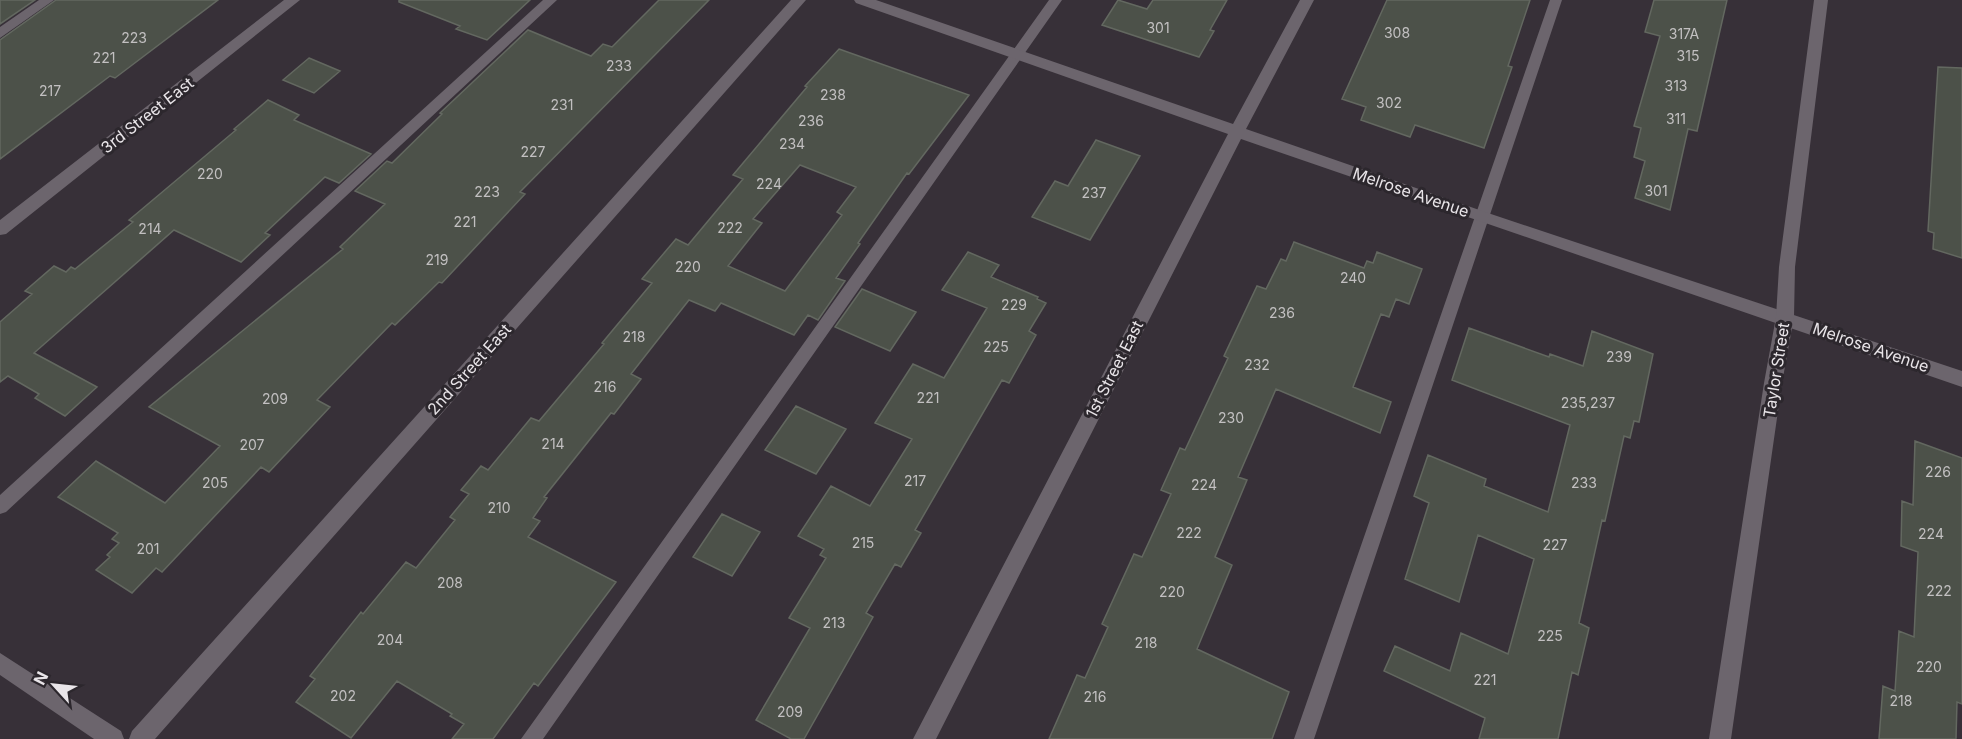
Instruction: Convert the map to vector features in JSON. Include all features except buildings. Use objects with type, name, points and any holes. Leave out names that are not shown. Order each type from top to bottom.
[{"type":"street","name":"3rd Street East","points":[[0,229],[293,0]]},
{"type":"street","name":"2nd Street East","points":[[140,739],[799,0]]},
{"type":"street","name":"Melrose Avenue","points":[[861,0],[1482,217],[1704,293],[1785,317],[1962,379]]},
{"type":"street","name":"1st Street East","points":[[924,739],[1307,0]]},
{"type":"street","name":"Taylor Street","points":[[1719,739],[1771,394],[1785,317],[1787,267],[1821,0]]},
{"type":"street","points":[[0,663],[113,739]]},
{"type":"lane","points":[[0,33],[48,0]]},
{"type":"lane","points":[[0,506],[551,0]]},
{"type":"lane","points":[[531,739],[1056,0]]},
{"type":"lane","points":[[1304,739],[1556,0]]}]
